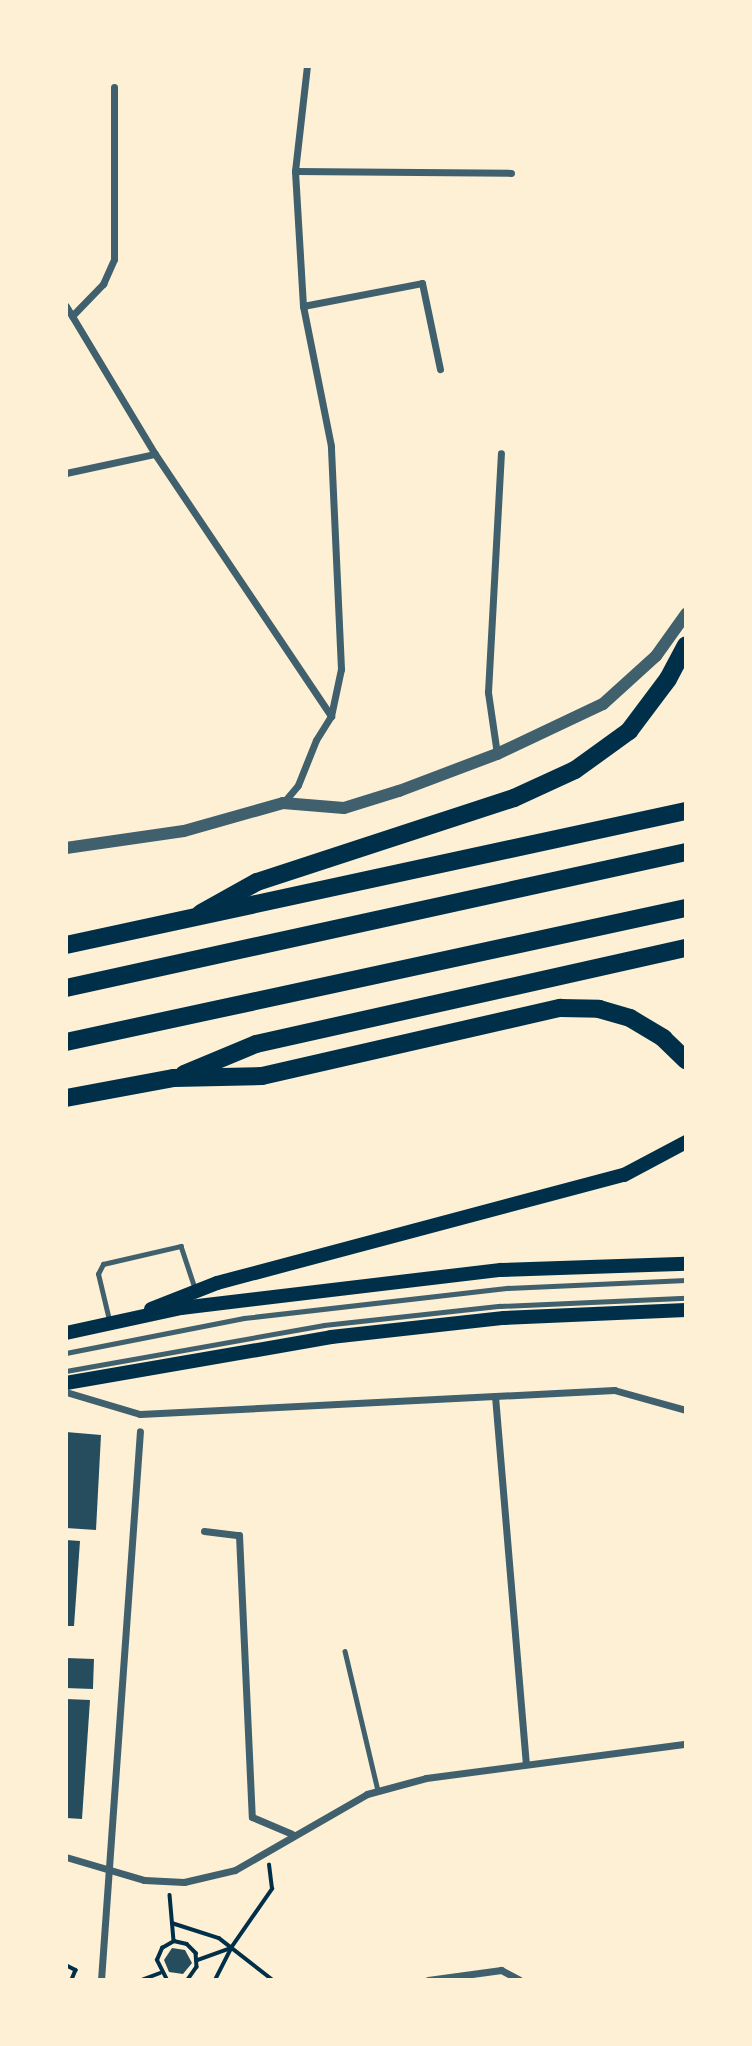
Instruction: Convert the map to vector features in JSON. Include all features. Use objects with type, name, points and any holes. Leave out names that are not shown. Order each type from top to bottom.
[{"type":"highway","points":[[192,919],[257,882],[514,798],[576,770],[629,731],[662,688],[685,645]]},
{"type":"highway","points":[[66,945],[685,811]]},
{"type":"highway","points":[[66,988],[685,852]]},
{"type":"highway","points":[[66,1042],[685,908]]},
{"type":"highway","points":[[174,1078],[256,1044],[685,948]]},
{"type":"highway","points":[[66,1098],[174,1078],[262,1076],[541,1012],[580,1007],[615,1013],[644,1025],[685,1060]]},
{"type":"main road","points":[[132,1319],[195,1290],[624,1175],[685,1142]]},
{"type":"main road","points":[[66,1333],[181,1308],[501,1270],[685,1264]]},
{"type":"main road","points":[[66,1383],[331,1337],[503,1318],[685,1310]]},
{"type":"street","points":[[283,803],[298,785],[316,740],[331,716],[341,669],[331,446],[303,306],[295,171],[307,66]]},
{"type":"street","points":[[72,316],[103,284],[114,259],[114,87]]},
{"type":"street","points":[[295,171],[511,173]]},
{"type":"street","points":[[303,306],[422,283],[440,369]]},
{"type":"street","points":[[66,306],[155,454],[331,716]]},
{"type":"street","points":[[497,754],[488,692],[501,453]]},
{"type":"street","points":[[66,473],[155,454]]},
{"type":"street","points":[[66,848],[184,831],[283,803],[344,808],[497,754],[580,716],[620,692],[656,656],[685,614]]},
{"type":"street","points":[[66,1392],[140,1414],[614,1390],[685,1410]]},
{"type":"street","points":[[495,1396],[526,1763]]},
{"type":"street","points":[[101,1979],[140,1431]]},
{"type":"street","points":[[204,1531],[239,1535],[252,1817],[292,1834]]},
{"type":"street","points":[[66,1857],[108,1871],[169,1881],[235,1870],[292,1834],[377,1791],[426,1778],[685,1744]]},
{"type":"street","points":[[432,1979],[502,1970],[520,1979]]},
{"type":"lane","points":[[110,1324],[98,1274],[103,1264],[181,1247],[195,1290]]},
{"type":"lane","points":[[66,1353],[244,1318],[508,1288],[685,1280]]},
{"type":"lane","points":[[66,1371],[324,1325],[500,1306],[685,1298]]},
{"type":"lane","points":[[345,1651],[377,1791]]},
{"type":"path","points":[[215,1979],[231,1948],[272,1889],[267,1849]]},
{"type":"path","points":[[169,1881],[174,1941]]},
{"type":"path","points":[[173,1923],[198,1927],[273,1979]]},
{"type":"path","points":[[167,1979],[160,1973],[158,1953],[174,1941],[187,1944],[198,1960]]},
{"type":"path","points":[[188,1979],[198,1960],[231,1948]]},
{"type":"path","points":[[66,1965],[76,1970],[72,1979]]},
{"type":"path","points":[[142,1979],[160,1973]]},
{"type":"building","points":[[66,1432],[101,1435],[96,1530],[66,1528]]},
{"type":"building","points":[[66,1540],[80,1541],[74,1626],[66,1626]]},
{"type":"building","points":[[66,1658],[94,1659],[93,1689],[66,1688]]},
{"type":"building","points":[[66,1699],[90,1700],[82,1819],[66,1818]]},
{"type":"building","points":[[172,1948],[185,1950],[192,1963],[183,1974],[169,1972],[164,1960]]}]
